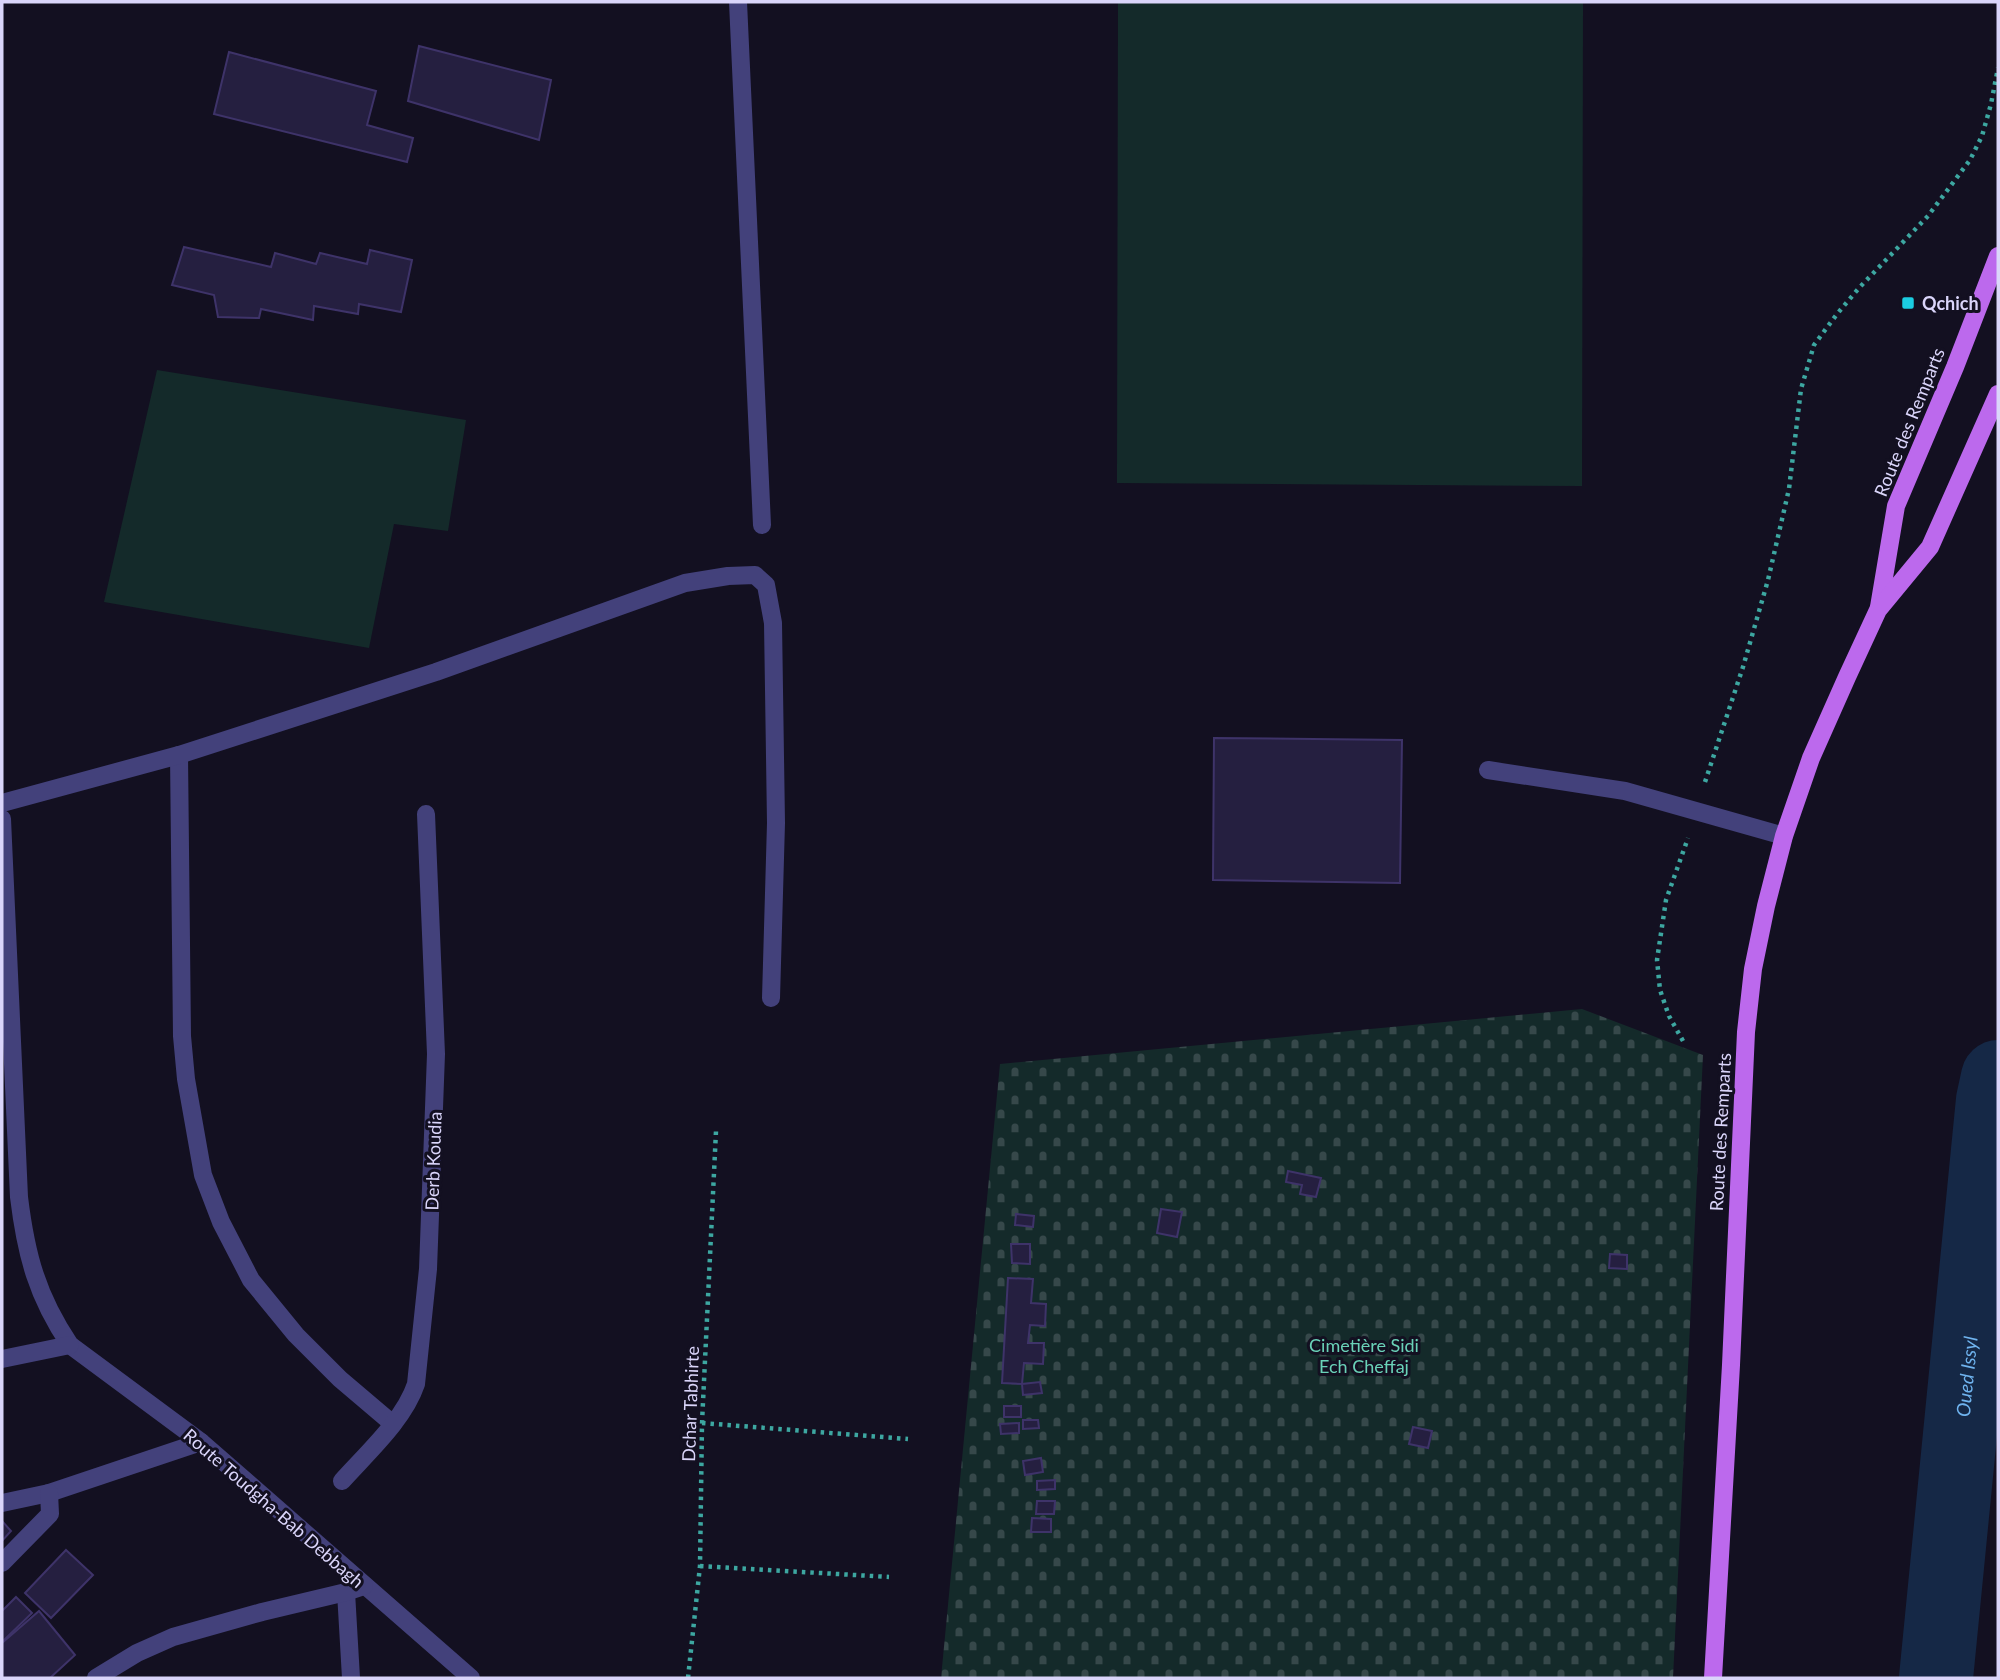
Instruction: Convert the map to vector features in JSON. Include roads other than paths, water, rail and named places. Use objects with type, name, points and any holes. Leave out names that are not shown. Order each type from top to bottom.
[{"type":"main road","name":"Route des Remparts","points":[[1713,1678],[1746,1032],[1753,969],[1783,836],[1811,758],[1878,610],[1896,506],[1955,367],[1998,256]]},
{"type":"main road","name":"Route des Remparts","points":[[1878,610],[1930,547],[1998,394]]},
{"type":"street","points":[[738,2],[762,525]]},
{"type":"street","points":[[2,803],[178,755],[436,672],[685,583],[755,575],[766,584],[773,623],[776,823],[771,998]]},
{"type":"street","points":[[178,755],[182,1036],[186,1079],[203,1175],[221,1222],[251,1280],[296,1335],[340,1379],[393,1424]]},
{"type":"street","points":[[1488,770],[1625,791],[1783,836]]},
{"type":"street","name":"Derb Koudia","points":[[342,1481],[393,1424],[416,1384],[428,1269],[436,1054],[426,814]]},
{"type":"street","points":[[2,819],[23,1237],[42,1297],[70,1345],[2,1359]]},
{"type":"street","name":"Route Toudgha-Bab Debbagh","points":[[70,1345],[201,1442],[471,1678]]},
{"type":"street","points":[[2,1503],[49,1493],[201,1442]]},
{"type":"street","points":[[2,1563],[50,1514],[49,1493]]},
{"type":"street","points":[[96,1678],[136,1653],[173,1637],[364,1586]]},
{"type":"street","points":[[346,1592],[351,1678]]},
{"type":"waterway","name":"Oued Issyl","points":[[1936,1678],[1993,1100],[1998,1077]]},
{"type":"place","name":"Qchich","points":[[1908,303]]},
{"type":"park label","name":"Cimetière Sidi Ech Cheffaj","points":[[1364,1355]]}]
